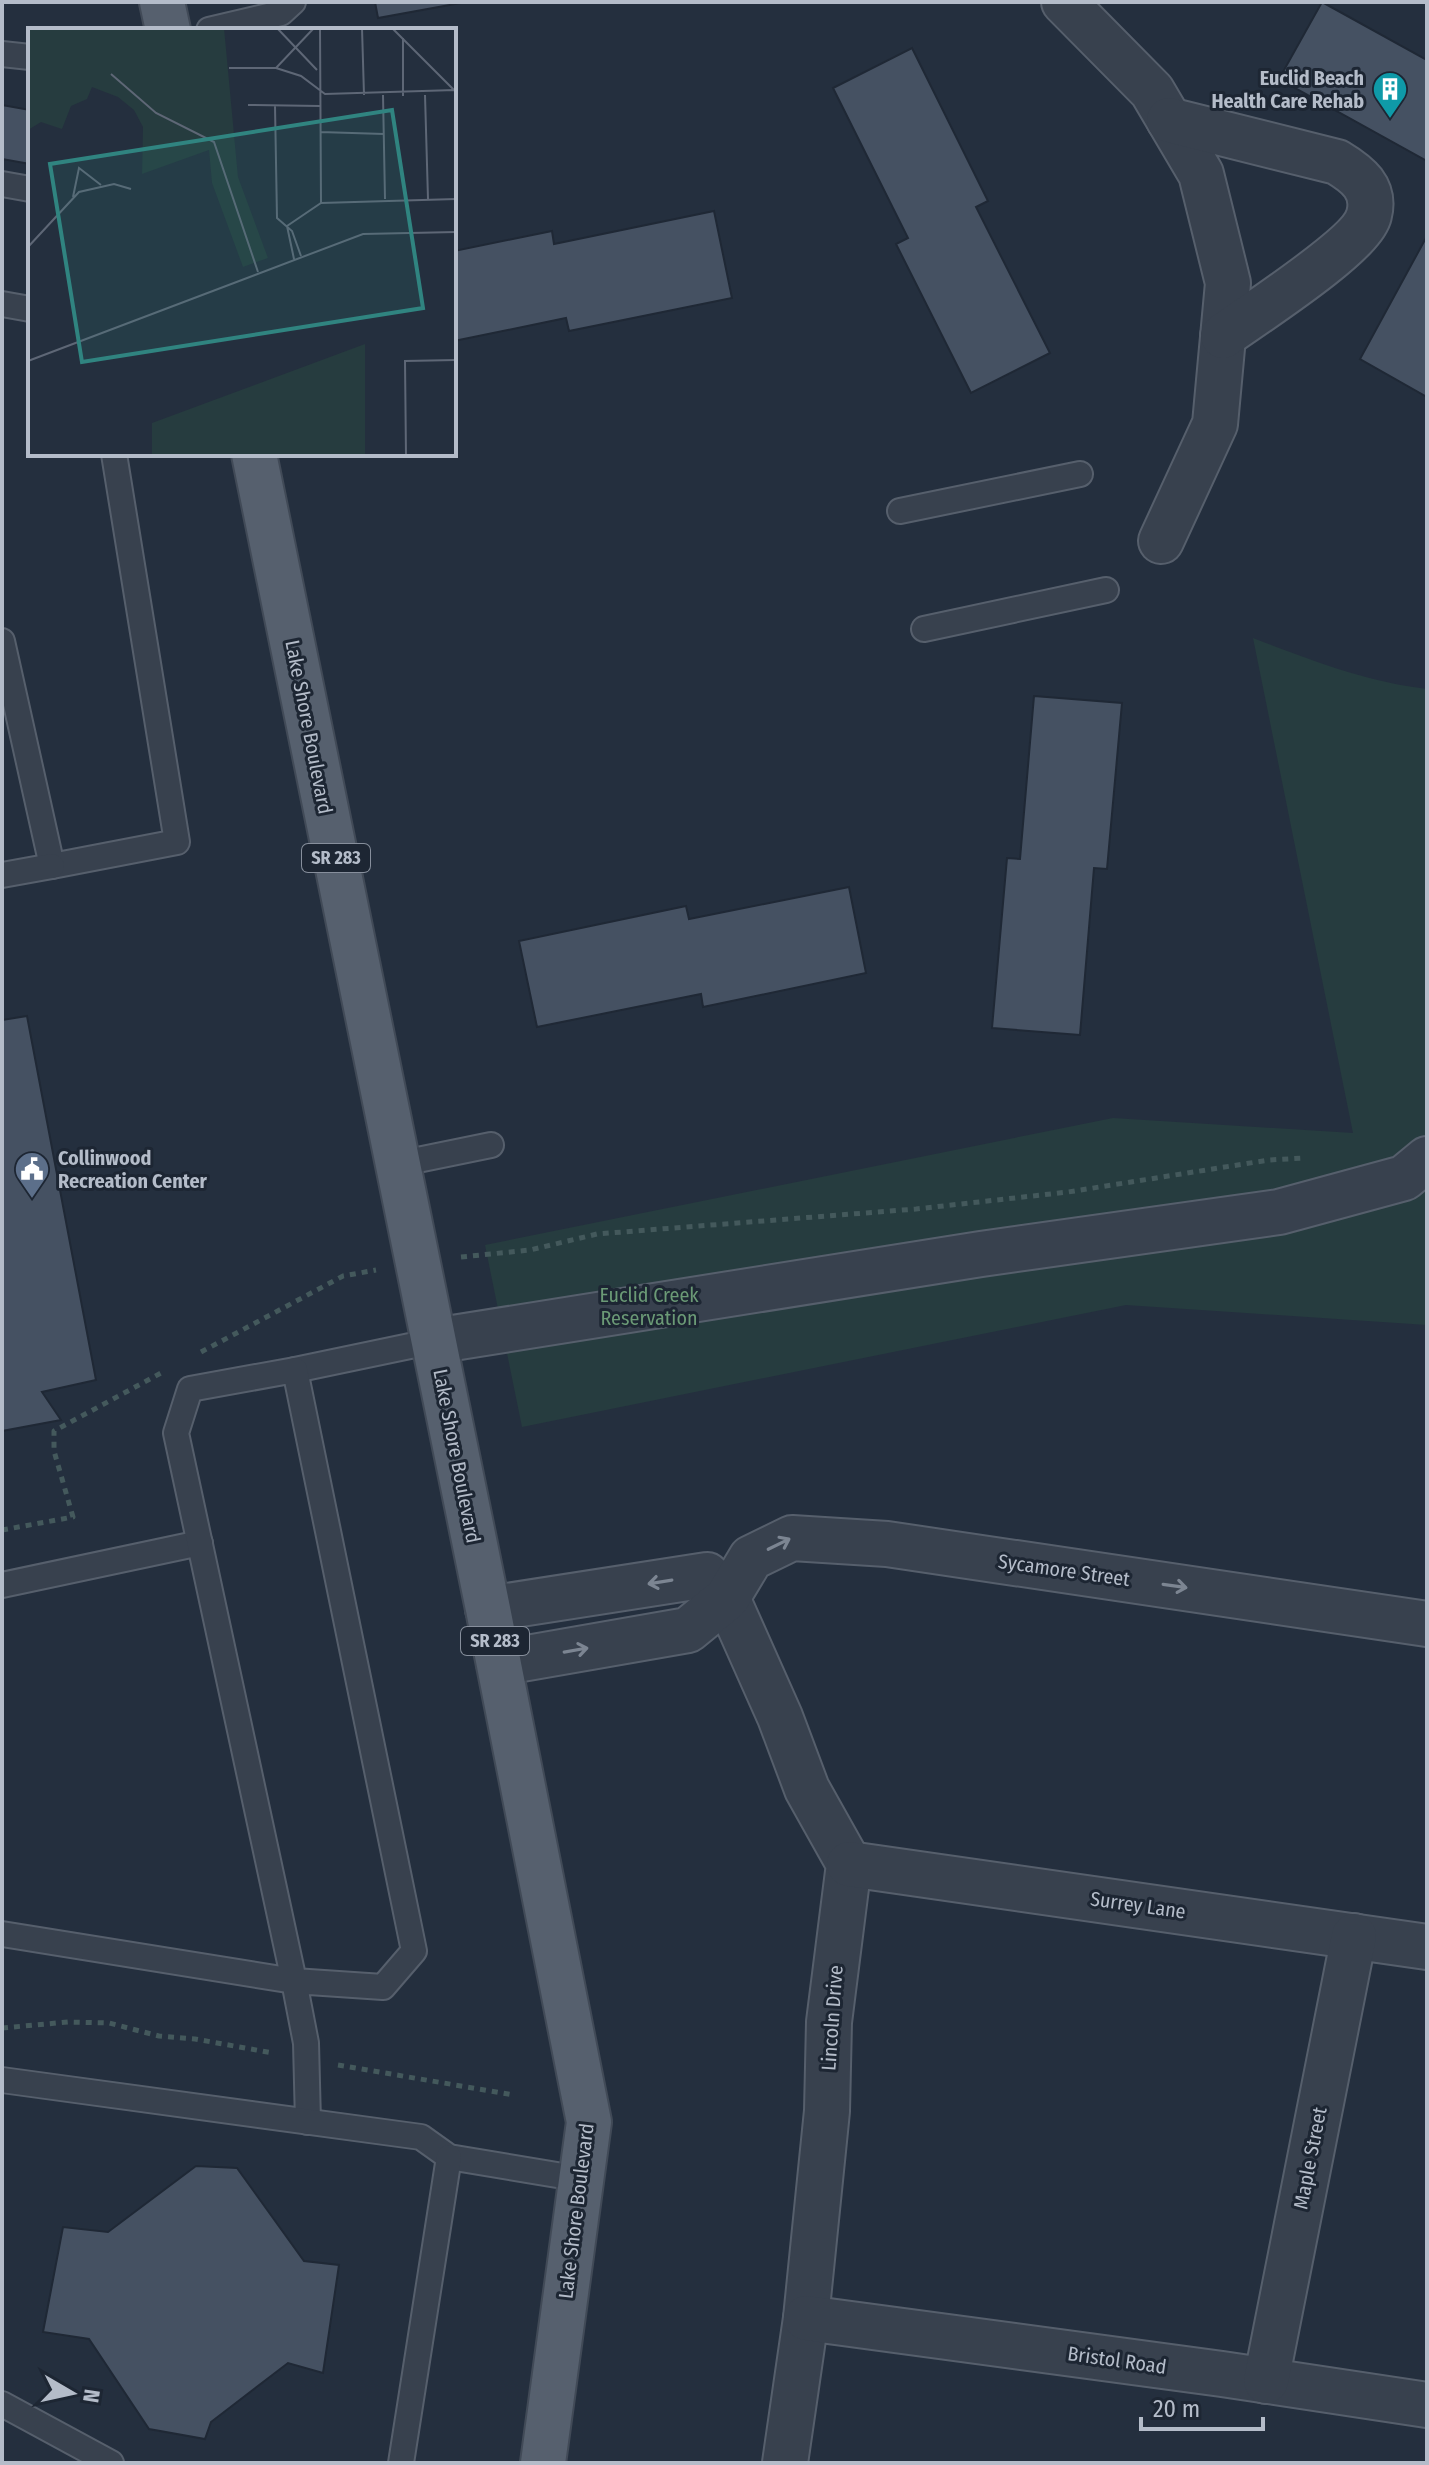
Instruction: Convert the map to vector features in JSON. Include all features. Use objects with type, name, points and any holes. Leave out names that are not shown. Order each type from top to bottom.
[{"type":"main road","points":[[162,2],[168,28]]},
{"type":"main road","name":"Lake Shore Boulevard","points":[[254,456],[589,2122],[543,2463]]},
{"type":"street","points":[[1064,2],[1152,91],[1201,174],[1228,283],[1215,424],[1161,541]]},
{"type":"street","points":[[1169,120],[1337,162],[1358,175],[1370,195],[1369,217],[1353,239],[1223,336]]},
{"type":"street","points":[[434,1341],[981,1254],[1279,1212],[1404,1178],[1427,1159]]},
{"type":"street","name":"Sycamore Street","points":[[499,1663],[688,1630],[727,1598],[751,1558],[792,1538],[887,1544],[1427,1624]]},
{"type":"street","points":[[488,1609],[707,1575],[727,1598],[780,1717],[807,1789],[849,1864]]},
{"type":"street","name":"Surrey Lane","points":[[849,1864],[1427,1947]]},
{"type":"street","name":"Lincoln Drive","points":[[785,2463],[806,2318],[827,2111],[829,2022],[849,1864]]},
{"type":"street","name":"Maple Street","points":[[1266,2381],[1354,1936]]},
{"type":"street","name":"Bristol Road","points":[[806,2318],[1427,2405]]},
{"type":"lane","points":[[217,28],[281,13],[293,2]]},
{"type":"lane","points":[[2,54],[28,57]]},
{"type":"lane","points":[[2,184],[28,189]]},
{"type":"lane","points":[[2,304],[28,309]]},
{"type":"lane","points":[[2,875],[177,842],[114,456]]},
{"type":"lane","points":[[900,511],[1080,474]]},
{"type":"lane","points":[[924,629],[1106,590]]},
{"type":"lane","points":[[2,641],[52,866]]},
{"type":"lane","points":[[398,1164],[491,1145]]},
{"type":"lane","points":[[308,2122],[306,2043],[176,1433],[190,1389],[434,1341]]},
{"type":"lane","points":[[2,1934],[294,1981],[383,1987],[414,1951],[295,1370]]},
{"type":"lane","points":[[2,1585],[200,1543]]},
{"type":"lane","points":[[2,2080],[421,2137],[449,2157],[581,2179]]},
{"type":"lane","points":[[401,2462],[449,2157]]},
{"type":"lane","points":[[2,2404],[111,2463]]},
{"type":"path","points":[[474,1256],[530,1250],[597,1234],[916,1209],[1068,1192],[1269,1160],[1313,1158]]},
{"type":"path","points":[[2,1530],[73,1517]]},
{"type":"path","points":[[2,2028],[68,2022],[109,2023],[159,2036],[195,2039],[514,2095]]},
{"type":"green space","name":"Euclid Creek Reservation","points":[[1253,638],[1360,676],[1427,689],[1427,1325],[1126,1305],[522,1427],[485,1245],[1113,1118],[1353,1133]]},
{"type":"building","points":[[375,2],[466,2],[378,18]]},
{"type":"building","name":"Euclid Beach Health Care Rehab","points":[[1322,2],[1427,60],[1427,161],[1279,79]]},
{"type":"building","points":[[912,48],[988,201],[976,207],[1050,353],[971,393],[896,244],[908,238],[833,88]]},
{"type":"building","points":[[2,105],[28,110],[28,164],[2,159]]},
{"type":"building","points":[[714,211],[732,298],[569,331],[566,318],[456,341],[456,251],[552,231],[554,244]]},
{"type":"building","points":[[1427,236],[1427,397],[1360,359]]},
{"type":"building","points":[[1034,696],[1122,703],[1107,869],[1094,868],[1080,1035],[992,1028],[1007,858],[1020,859]]},
{"type":"building","points":[[849,887],[866,973],[703,1007],[701,994],[537,1027],[519,941],[686,906],[689,919]]},
{"type":"building","name":"Collinwood Recreation Center","points":[[27,1016],[96,1380],[42,1392],[61,1420],[2,1431],[2,1020]]},
{"type":"building","points":[[196,2166],[237,2168],[304,2261],[339,2265],[323,2373],[288,2363],[211,2422],[205,2439],[149,2429],[89,2339],[43,2332],[63,2227],[108,2232]]},
{"type":"place","name":"Euclid Beach Health Care Rehab","points":[[1390,120]]},
{"type":"place","name":"Collinwood Recreation Center","points":[[32,1200]]}]
